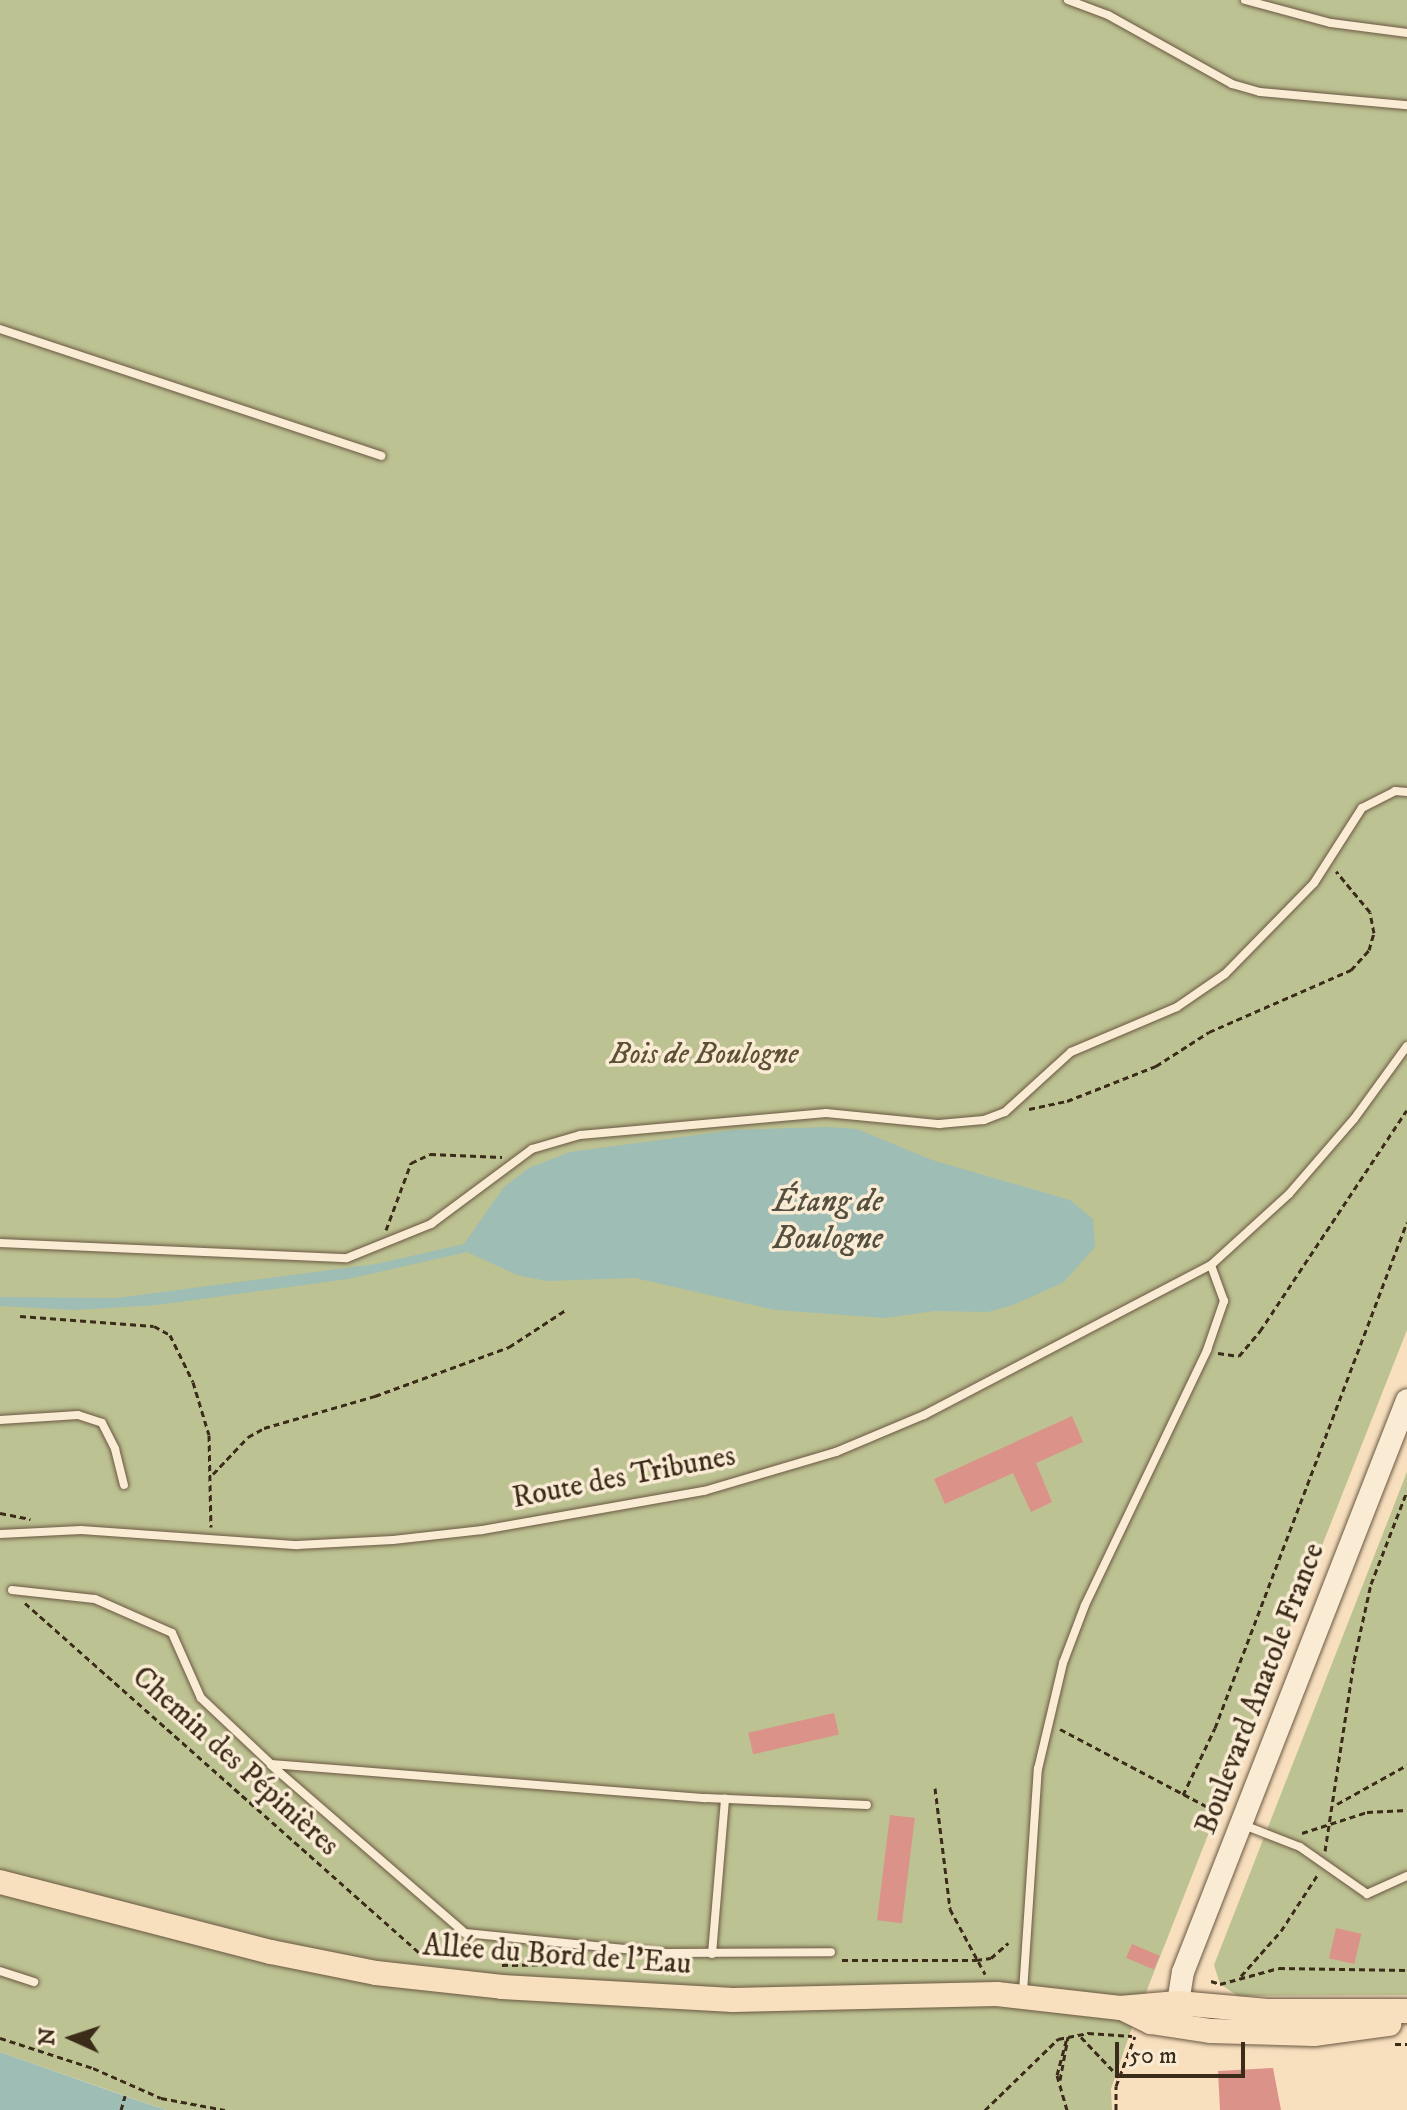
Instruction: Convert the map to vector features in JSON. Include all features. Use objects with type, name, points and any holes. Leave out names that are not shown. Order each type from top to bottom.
[{"type":"main road","name":"Boulevard Anatole France","points":[[1178,2003],[1183,1972],[1407,1400]]},
{"type":"main road","name":"Allée du Bord de l'Eau","points":[[0,1882],[271,1952],[438,1979],[733,2000],[997,1994],[1120,2008],[1178,2003],[1268,2011],[1407,2011]]},
{"type":"main road","points":[[1178,2003],[1211,2031]]},
{"type":"main road","name":"Allée du Bord de l'Eau","points":[[1120,2008],[1151,2022],[1211,2031],[1314,2034],[1407,2021]]},
{"type":"lane","points":[[1068,0],[1108,15],[1232,84],[1282,95],[1407,105]]},
{"type":"lane","points":[[1245,0],[1331,23],[1407,33]]},
{"type":"lane","points":[[0,329],[381,456]]},
{"type":"lane","points":[[0,1243],[347,1258],[431,1224],[515,1159],[580,1135],[626,1128],[826,1113],[939,1124],[1005,1112],[1071,1052],[1177,1007],[1225,974],[1284,918],[1369,802],[1395,791],[1407,792]]},
{"type":"lane","name":"Route des Tribunes","points":[[0,1534],[81,1530],[210,1542],[297,1545],[467,1532],[704,1491],[836,1452],[924,1415],[1211,1265],[1289,1194],[1354,1119],[1407,1046]]},
{"type":"lane","points":[[1023,1996],[1027,1869],[1048,1723],[1085,1605],[1207,1350],[1224,1301],[1211,1265]]},
{"type":"lane","points":[[0,1420],[91,1417],[108,1431],[124,1485]]},
{"type":"lane","points":[[12,1590],[95,1599],[172,1633],[201,1698],[271,1764],[465,1933],[545,1945],[712,1954],[831,1952]]},
{"type":"lane","points":[[271,1764],[725,1799],[867,1805]]},
{"type":"lane","points":[[712,1954],[725,1799]]},
{"type":"lane","points":[[1240,1824],[1324,1861],[1367,1894],[1407,1876]]},
{"type":"lane","points":[[0,1971],[34,1982]]},
{"type":"path","points":[[1005,1112],[1067,1101],[1156,1066],[1209,1032],[1351,970],[1369,950],[1374,933],[1370,912],[1327,863]]},
{"type":"path","points":[[1207,1350],[1239,1356],[1253,1340],[1407,1110]]},
{"type":"path","points":[[383,1241],[397,1191],[411,1163],[430,1154],[468,1152],[515,1159]]},
{"type":"path","points":[[1183,1795],[1215,1728],[1407,1222]]},
{"type":"path","points":[[213,1474],[248,1437],[264,1428],[375,1396],[509,1347],[567,1309]]},
{"type":"path","points":[[20,1316],[154,1326],[170,1335],[197,1395],[209,1435],[213,1474],[210,1542]]},
{"type":"path","points":[[1241,1976],[1281,1931],[1324,1861],[1352,1675],[1371,1584],[1407,1491]]},
{"type":"path","name":"Chemin des Pépinières","points":[[12,1590],[434,1965],[438,1979]]},
{"type":"path","points":[[1048,1723],[1240,1824]]},
{"type":"path","points":[[1335,1804],[1407,1765]]},
{"type":"path","points":[[935,1788],[950,1909],[997,1994]]},
{"type":"path","points":[[1283,1841],[1330,1822],[1407,1810]]},
{"type":"path","points":[[1211,1981],[1220,1984],[1279,1968],[1407,1970]]},
{"type":"path","points":[[1067,2036],[1060,2080],[1067,2110]]},
{"type":"path","points":[[985,2110],[1067,2036],[1135,2036],[1118,2079],[1116,2110]]},
{"type":"path","points":[[1080,2036],[1118,2079]]},
{"type":"path","points":[[0,2038],[93,2068],[161,2098],[225,2110]]},
{"type":"path","points":[[121,2110],[125,2096]]},
{"type":"green space","name":"Bois de Boulogne","points":[[0,0],[1407,0],[1407,1330],[1130,2033],[1111,2089],[1112,2110],[166,2110],[0,2052]]},
{"type":"green space","points":[[1407,1472],[1407,1995],[1238,1996],[1220,1984],[1214,1965]]},
{"type":"water","name":"Étang de Boulogne","points":[[857,1129],[932,1160],[1070,1200],[1093,1219],[1095,1247],[1064,1282],[1013,1305],[988,1312],[935,1311],[885,1318],[775,1310],[635,1278],[547,1281],[517,1275],[467,1252],[348,1279],[157,1305],[75,1310],[0,1306],[0,1297],[116,1298],[376,1264],[464,1244],[504,1187],[529,1168],[570,1152],[734,1130]]},
{"type":"water","points":[[0,2052],[125,2096],[166,2110],[0,2110]]},
{"type":"building","points":[[1072,1416],[1083,1442],[1036,1463],[1052,1502],[1031,1512],[1013,1473],[945,1504],[934,1479]]},
{"type":"building","points":[[834,1713],[839,1734],[753,1754],[748,1733]]},
{"type":"building","points":[[890,1815],[915,1818],[902,1923],[877,1920]]},
{"type":"building","points":[[1336,1928],[1361,1934],[1354,1964],[1329,1958]]},
{"type":"building","points":[[1132,1944],[1160,1956],[1154,1970],[1126,1958]]},
{"type":"building","points":[[1273,2068],[1281,2110],[1220,2110],[1218,2071]]}]
